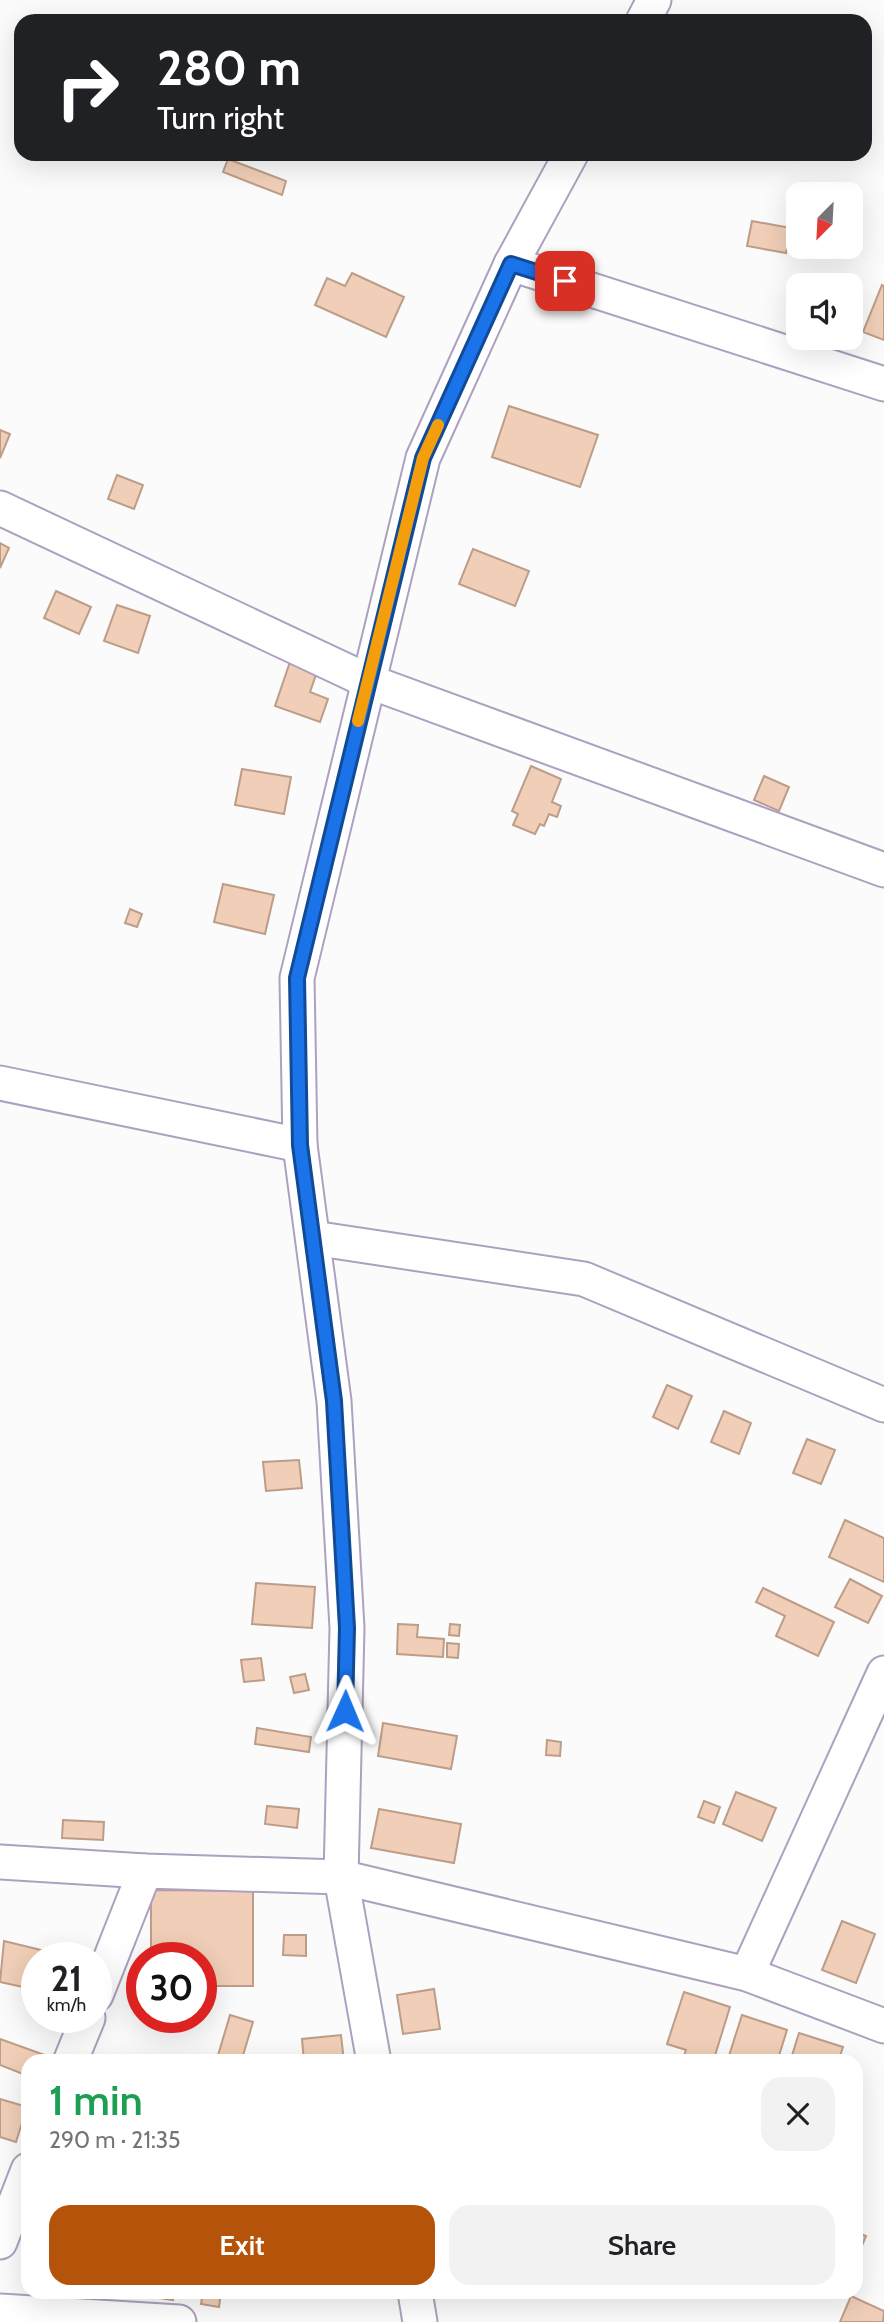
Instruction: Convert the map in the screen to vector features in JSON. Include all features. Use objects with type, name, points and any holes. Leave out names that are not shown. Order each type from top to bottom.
[{"type":"street","points":[[373,2054],[341,1877],[347,1628],[334,1401],[300,1145],[297,978],[423,458],[511,264],[567,161]]},
{"type":"street","points":[[511,264],[884,384]]},
{"type":"street","points":[[0,508],[368,681],[884,870]]},
{"type":"street","points":[[0,1083],[300,1145]]},
{"type":"street","points":[[313,1238],[584,1279],[884,1405]]},
{"type":"street","points":[[747,1974],[884,1673]]},
{"type":"street","points":[[0,1861],[145,1871],[341,1877],[747,1974],[884,2026]]},
{"type":"street","points":[[112,1955],[145,1871]]},
{"type":"street","points":[[74,2054],[82,2033]]},
{"type":"street","points":[[0,2242],[21,2188]]},
{"type":"street","points":[[416,2299],[421,2322]]},
{"type":"street","points":[[0,2311],[179,2322]]},
{"type":"building","points":[[227,161],[233,161],[286,181],[282,195],[223,172]]},
{"type":"building","points":[[752,221],[786,227],[786,253],[747,246]]},
{"type":"building","points":[[352,273],[404,297],[386,337],[315,305],[327,278],[345,286]]},
{"type":"building","points":[[882,285],[884,340],[863,332]]},
{"type":"building","points":[[509,406],[598,435],[580,487],[492,457]]},
{"type":"building","points":[[0,430],[10,434],[0,458]]},
{"type":"building","points":[[117,475],[143,485],[134,509],[108,499]]},
{"type":"building","points":[[0,543],[9,548],[0,568]]},
{"type":"building","points":[[473,549],[529,571],[515,606],[459,584]]},
{"type":"building","points":[[56,591],[91,607],[79,634],[44,618]]},
{"type":"building","points":[[117,605],[150,616],[138,653],[104,641]]},
{"type":"building","points":[[292,656],[319,666],[310,692],[328,699],[320,722],[275,706]]},
{"type":"building","points":[[531,766],[561,779],[552,802],[561,806],[557,817],[549,814],[544,826],[540,824],[535,834],[513,825],[518,814],[512,811]]},
{"type":"building","points":[[242,769],[291,777],[284,814],[235,805]]},
{"type":"building","points":[[764,776],[789,787],[779,811],[754,800]]},
{"type":"building","points":[[223,884],[274,895],[265,934],[214,922]]},
{"type":"building","points":[[130,909],[142,914],[137,927],[125,923]]},
{"type":"building","points":[[667,1385],[692,1396],[678,1429],[653,1417]]},
{"type":"building","points":[[724,1411],[751,1423],[739,1454],[711,1442]]},
{"type":"building","points":[[807,1439],[835,1450],[821,1484],[793,1473]]},
{"type":"building","points":[[299,1460],[302,1488],[266,1491],[263,1462]]},
{"type":"building","points":[[845,1520],[884,1538],[884,1582],[829,1557]]},
{"type":"building","points":[[850,1579],[882,1596],[868,1623],[835,1607]]},
{"type":"building","points":[[256,1583],[315,1587],[312,1628],[252,1624]]},
{"type":"building","points":[[763,1588],[834,1622],[818,1656],[776,1636],[785,1616],[756,1602]]},
{"type":"building","points":[[398,1624],[418,1625],[417,1637],[444,1639],[443,1657],[397,1654]]},
{"type":"building","points":[[450,1624],[460,1625],[459,1636],[449,1635]]},
{"type":"building","points":[[447,1643],[459,1644],[458,1658],[447,1657]]},
{"type":"building","points":[[261,1658],[264,1680],[244,1682],[241,1660]]},
{"type":"building","points":[[305,1674],[309,1690],[294,1693],[290,1677]]},
{"type":"building","points":[[383,1723],[457,1736],[451,1769],[378,1756]]},
{"type":"building","points":[[257,1728],[311,1737],[309,1752],[255,1744]]},
{"type":"building","points":[[547,1740],[561,1742],[560,1756],[546,1755]]},
{"type":"building","points":[[736,1792],[776,1808],[762,1841],[723,1824]]},
{"type":"building","points":[[704,1801],[720,1807],[714,1823],[698,1817]]},
{"type":"building","points":[[267,1806],[299,1809],[297,1828],[265,1824]]},
{"type":"building","points":[[379,1809],[461,1824],[454,1863],[371,1848]]},
{"type":"building","points":[[63,1820],[104,1822],[103,1840],[62,1838]]},
{"type":"building","points":[[151,1890],[253,1891],[253,1986],[217,1986],[217,1942],[151,1942]]},
{"type":"building","points":[[842,1921],[875,1934],[856,1983],[822,1970]]},
{"type":"building","points":[[284,1935],[306,1935],[306,1956],[283,1955]]},
{"type":"building","points":[[4,1941],[21,1945],[21,1987],[0,1982]]},
{"type":"building","points":[[434,1989],[440,2029],[403,2034],[397,1995]]},
{"type":"building","points":[[684,1992],[730,2007],[715,2054],[685,2054],[686,2050],[667,2044]]},
{"type":"building","points":[[230,2015],[253,2022],[243,2054],[218,2054]]},
{"type":"building","points":[[742,2015],[787,2030],[780,2054],[730,2054]]},
{"type":"building","points":[[799,2033],[843,2047],[841,2054],[792,2054]]},
{"type":"building","points":[[341,2035],[343,2054],[303,2054],[302,2039]]},
{"type":"building","points":[[0,2039],[42,2054],[21,2054],[21,2073],[0,2065]]},
{"type":"building","points":[[0,2099],[21,2105],[21,2126],[16,2142],[0,2137]]},
{"type":"building","points":[[202,2299],[220,2299],[219,2307],[201,2304]]},
{"type":"building","points":[[850,2299],[858,2299],[884,2311],[883,2322],[840,2322]]},
{"type":"slow traffic","points":[[358,721],[423,458],[438,425]]},
{"type":"route","points":[[345,1711],[347,1628],[334,1401],[300,1145],[297,978],[335,810],[423,458],[511,264],[565,281]]}]
